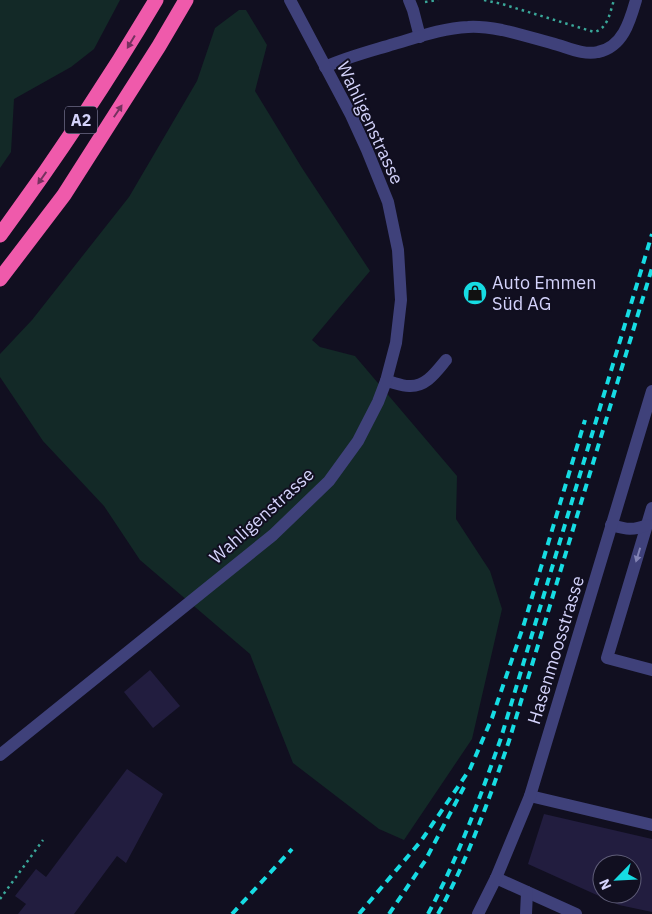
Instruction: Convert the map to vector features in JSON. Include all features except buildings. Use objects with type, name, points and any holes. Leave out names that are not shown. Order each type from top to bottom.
[{"type":"highway","name":"A2","points":[[0,235],[77,127],[156,0]]},
{"type":"highway","name":"A2","points":[[0,279],[64,195],[155,54],[186,0]]},
{"type":"street","name":"Wahligenstrasse","points":[[0,755],[273,535],[329,481],[358,441],[378,402],[386,381],[396,343],[401,300],[398,250],[388,202],[359,133],[290,0]]},
{"type":"street","points":[[409,0],[420,37]]},
{"type":"street","points":[[325,67],[338,61],[420,37],[463,27],[481,27],[520,34],[584,53],[599,52],[606,50],[620,40],[629,23],[636,0]]},
{"type":"street","points":[[386,381],[410,386],[422,384],[433,376],[446,360]]},
{"type":"street","name":"Hasenmoosstrasse","points":[[478,914],[496,878],[530,796],[652,391]]},
{"type":"street","points":[[652,508],[607,658],[652,670]]},
{"type":"street","points":[[611,525],[632,530],[647,525]]},
{"type":"street","points":[[530,796],[652,825]]},
{"type":"street","points":[[496,878],[576,914]]},
{"type":"street","points":[[526,914],[527,892]]},
{"type":"path","points":[[484,0],[594,32],[603,28],[606,24],[614,0]]},
{"type":"path","points":[[0,899],[42,840]]},
{"type":"green space","points":[[0,0],[120,0],[94,49],[71,67],[14,99],[11,152],[0,168]]},
{"type":"green space","points":[[239,10],[246,10],[267,45],[255,91],[302,168],[370,271],[312,340],[320,347],[355,356],[457,476],[456,519],[490,571],[502,609],[472,739],[404,840],[379,829],[293,763],[250,654],[140,560],[104,506],[43,441],[0,377],[0,354],[32,320],[129,197],[197,81],[215,28]]},
{"type":"railway","points":[[428,914],[459,850],[501,738],[652,234]]},
{"type":"railway","points":[[438,914],[468,851],[509,741],[652,268]]},
{"type":"railway","points":[[359,914],[421,841],[470,769],[492,718],[524,624],[585,420]]},
{"type":"railway","points":[[389,914],[425,861],[464,787]]},
{"type":"railway","points":[[232,914],[292,849]]},
{"type":"place","name":"Auto Emmen Süd AG","points":[[475,293]]}]
